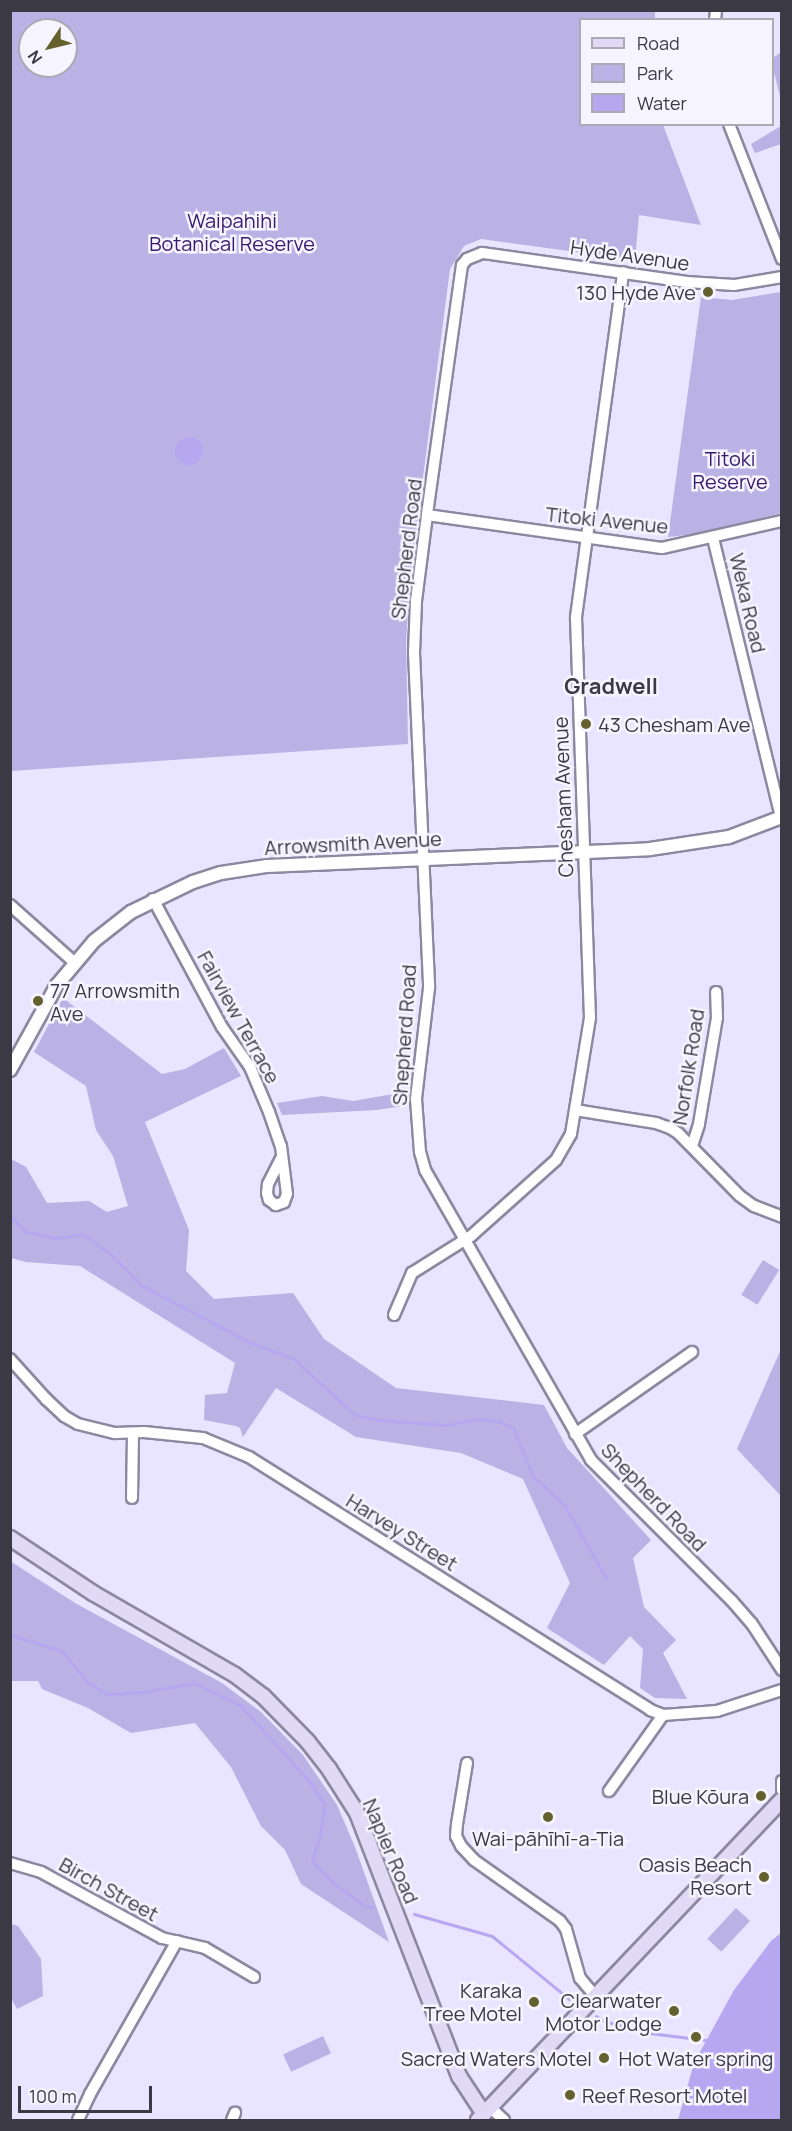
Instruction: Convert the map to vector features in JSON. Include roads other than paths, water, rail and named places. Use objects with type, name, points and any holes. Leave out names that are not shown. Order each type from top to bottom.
[{"type":"main road","name":"Napier Road","points":[[10,1538],[85,1588],[235,1675],[271,1703],[308,1742],[329,1769],[357,1813],[459,2076],[484,2114]]},
{"type":"main road","points":[[484,2114],[782,1800]]},
{"type":"street","points":[[730,126],[782,259]]},
{"type":"street","name":"Hyde Avenue","points":[[473,255],[482,253],[687,282],[734,285],[782,277]]},
{"type":"street","name":"Shepherd Road","points":[[473,255],[462,265],[427,516],[415,624],[429,988],[417,1073],[418,1137],[425,1170],[575,1434],[600,1471],[752,1624],[782,1670]]},
{"type":"street","name":"Chesham Avenue","points":[[394,1315],[412,1273],[465,1240],[556,1160],[571,1134],[590,1018],[576,617],[623,272]]},
{"type":"street","name":"Titoki Avenue","points":[[427,516],[662,548],[782,521]]},
{"type":"street","name":"Weka Road","points":[[713,538],[781,817]]},
{"type":"street","name":"Arrowsmith Avenue","points":[[10,1070],[48,1000],[74,962],[110,927],[153,899],[193,882],[244,868],[650,849],[729,837],[781,817]]},
{"type":"street","name":"Fairview Terrace","points":[[153,899],[222,1027],[250,1067],[281,1146],[282,1157]]},
{"type":"street","points":[[10,904],[74,962]]},
{"type":"street","name":"Norfolk Road","points":[[692,1146],[699,1124],[717,1018],[716,992]]},
{"type":"street","points":[[575,1110],[656,1123],[678,1133],[747,1202],[782,1217]]},
{"type":"street","points":[[575,1434],[692,1352]]},
{"type":"street","name":"Harvey Street","points":[[10,1359],[64,1416],[94,1430],[202,1438],[249,1456],[650,1710],[663,1714]]},
{"type":"street","points":[[132,1498],[133,1433]]},
{"type":"street","points":[[609,1791],[663,1714],[729,1708],[782,1690]]},
{"type":"street","points":[[467,1763],[456,1836],[461,1846],[474,1860],[560,1921],[566,1929],[580,1978],[596,1996]]},
{"type":"street","points":[[782,1781],[782,1790]]},
{"type":"street","name":"Birch Street","points":[[10,1863],[40,1872],[162,1938],[205,1948],[254,1977]]},
{"type":"street","points":[[78,2121],[90,2094],[177,1941]]},
{"type":"street","points":[[484,2114],[504,2121]]},
{"type":"water","points":[[189,437],[199,441],[203,451],[199,461],[189,465],[179,461],[175,451],[179,441]]},
{"type":"water","points":[[781,1933],[781,2120],[678,2120],[694,2063],[734,1990],[771,1941]]},
{"type":"waterway","points":[[10,1216],[26,1232],[56,1238],[83,1234],[113,1256],[141,1285],[247,1341],[294,1359],[355,1415],[381,1420],[447,1425],[477,1419],[500,1422],[513,1428],[533,1476],[565,1506],[606,1578]]},
{"type":"waterway","points":[[10,1635],[62,1651],[86,1681],[107,1694],[143,1692],[194,1683],[240,1705],[309,1781],[324,1804],[320,1835],[312,1861],[332,1882],[366,1907],[373,1907]]},
{"type":"waterway","points":[[414,1914],[492,1936],[569,1999],[577,2000]]},
{"type":"waterway","points":[[596,2016],[604,2021],[649,2033],[706,2040]]},
{"type":"place","name":"130 Hyde Ave","points":[[708,292]]},
{"type":"place","name":"43 Chesham Ave","points":[[586,724]]},
{"type":"place","name":"77 Arrowsmith Ave","points":[[38,1001]]},
{"type":"place","name":"Blue Kōura","points":[[761,1796]]},
{"type":"place","name":"Wai-pāhīhī-a-Tia","points":[[548,1817]]},
{"type":"place","name":"Oasis Beach Resort","points":[[764,1877]]},
{"type":"place","name":"Karaka Tree Motel","points":[[534,2002]]},
{"type":"place","name":"Clearwater Motor Lodge","points":[[674,2011]]},
{"type":"place","name":"Hot Water spring","points":[[696,2037]]},
{"type":"place","name":"Sacred Waters Motel","points":[[604,2058]]},
{"type":"place","name":"Reef Resort Motel","points":[[570,2095]]},
{"type":"district","name":"Gradwell","points":[[611,687]]},
{"type":"park label","name":"Waipahihi Botanical Reserve","points":[[232,232]]},
{"type":"park label","name":"Titoki Reserve","points":[[730,470]]}]
